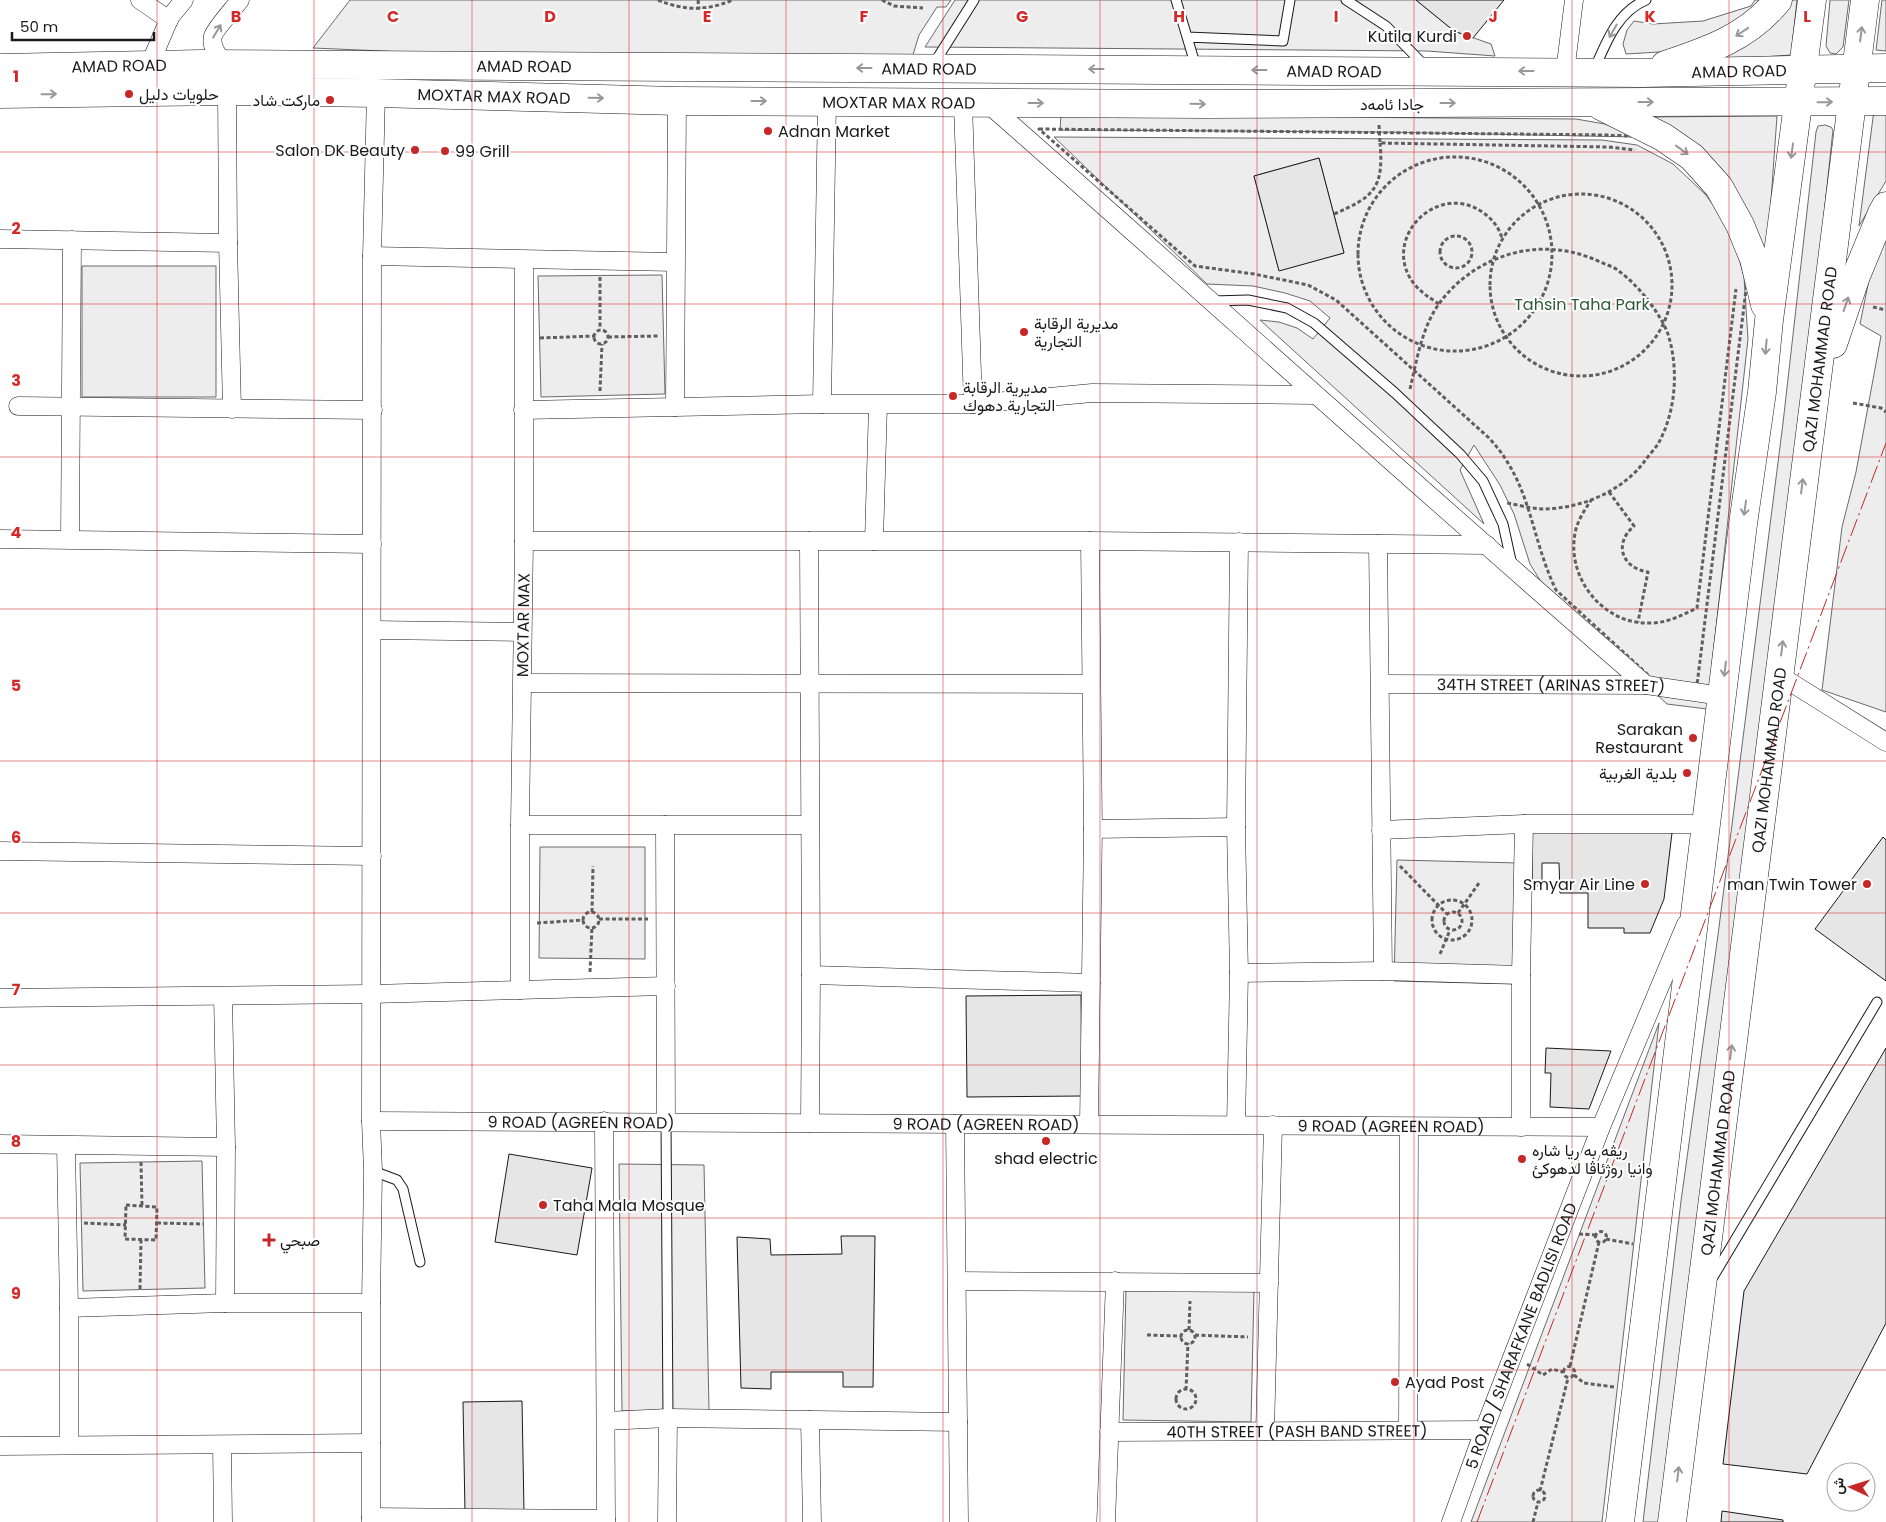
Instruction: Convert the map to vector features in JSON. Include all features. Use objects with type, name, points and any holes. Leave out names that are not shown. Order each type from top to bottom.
[{"type":"main road","points":[[1642,73],[1725,43],[1757,22],[1778,0]]},
{"type":"main road","points":[[1620,1522],[1743,524],[1762,392],[1769,320],[1812,0]]},
{"type":"main road","name":"QAZI MOHAMMAD ROAD","points":[[1672,1522],[1865,0]]},
{"type":"main road","name":"AMAD ROAD","points":[[0,68],[149,66],[226,78],[930,68],[1642,73],[1857,69]]},
{"type":"main road","points":[[1857,69],[1886,68]]},
{"type":"main road","name":"MOXTAR MAX ROAD","points":[[0,94],[226,78],[376,93],[677,100],[827,100],[975,103]]},
{"type":"main road","points":[[1798,102],[1886,101]]},
{"type":"main road","name":"جادا ئامەد","points":[[975,103],[1798,102]]},
{"type":"main road","points":[[1592,103],[1613,111],[1663,136],[1692,158],[1718,187],[1740,225],[1754,258],[1769,320]]},
{"type":"main road","points":[[1814,400],[1856,276],[1886,206]]},
{"type":"street","points":[[140,0],[169,20]]},
{"type":"street","points":[[149,66],[169,20],[184,0]]},
{"type":"street","points":[[232,409],[226,78],[213,46],[213,36],[240,0]]},
{"type":"street","points":[[1565,72],[1574,0]]},
{"type":"street","points":[[376,93],[372,256],[371,1121],[373,1171],[371,1520],[606,1521],[604,1121]]},
{"type":"street","points":[[674,407],[677,100]]},
{"type":"street","points":[[822,404],[827,100]]},
{"type":"street","points":[[975,103],[1213,301],[1314,395],[1646,685]]},
{"type":"street","points":[[973,404],[975,103]]},
{"type":"street","points":[[0,238],[228,243]]},
{"type":"street","points":[[70,539],[72,240]]},
{"type":"street","points":[[372,256],[676,262]]},
{"type":"street","name":"MOXTAR MAX","points":[[520,990],[519,924],[524,541],[524,260]]},
{"type":"street","points":[[523,410],[822,404],[973,404],[1092,393],[1314,395]]},
{"type":"street","points":[[874,541],[878,405]]},
{"type":"street","points":[[18,406],[372,410]]},
{"type":"street","points":[[0,539],[372,544]]},
{"type":"street","points":[[524,541],[1090,541],[1488,545]]},
{"type":"street","points":[[809,541],[810,1123]]},
{"type":"street","points":[[1089,1124],[1094,829],[1090,541]]},
{"type":"street","points":[[1236,1125],[1239,973],[1236,827],[1239,542]]},
{"type":"street","points":[[1378,544],[1383,971]]},
{"type":"street","points":[[372,630],[522,632]]},
{"type":"street","points":[[1779,675],[1886,742]]},
{"type":"street","points":[[523,683],[1091,684]]},
{"type":"street","name":"34TH STREET (ARINAS STREET)","points":[[1380,684],[1646,685],[1722,696]]},
{"type":"street","points":[[1381,838],[1524,824],[1706,824]]},
{"type":"street","points":[[1521,1127],[1521,975],[1524,824]]},
{"type":"street","points":[[520,825],[809,825]]},
{"type":"street","points":[[665,825],[666,1122]]},
{"type":"street","points":[[1094,829],[1236,827]]},
{"type":"street","points":[[0,851],[372,856]]},
{"type":"street","name":"5 ROAD / SHARAFKANE BADLISI ROAD","points":[[1451,1522],[1484,1430],[1600,1127],[1696,900]]},
{"type":"street","points":[[1239,973],[1383,971],[1521,975]]},
{"type":"street","points":[[811,976],[1091,982]]},
{"type":"street","points":[[0,998],[372,994],[666,986]]},
{"type":"street","points":[[223,996],[226,1147],[225,1303]]},
{"type":"street","name":"9 ROAD (AGREEN ROAD)","points":[[371,1121],[1600,1127]]},
{"type":"street","points":[[955,1124],[959,1522]]},
{"type":"street","points":[[1265,1431],[1273,1125]]},
{"type":"street","points":[[1408,1430],[1409,1127]]},
{"type":"street","points":[[0,1144],[226,1147]]},
{"type":"street","points":[[66,1146],[69,1445]]},
{"type":"street","points":[[957,1281],[1115,1281],[1269,1284]]},
{"type":"street","points":[[1106,1522],[1115,1281]]},
{"type":"street","points":[[69,1308],[225,1303],[371,1303]]},
{"type":"street","points":[[606,1421],[668,1418],[958,1422]]},
{"type":"street","points":[[668,1418],[668,1522]]},
{"type":"street","points":[[810,1420],[812,1522]]},
{"type":"street","name":"40TH STREET (PASH BAND STREET)","points":[[1109,1432],[1484,1430]]},
{"type":"street","points":[[0,1446],[222,1446],[371,1443]]},
{"type":"street","points":[[222,1446],[223,1522]]},
{"type":"lane","points":[[930,68],[974,0]]},
{"type":"lane","points":[[1176,0],[1196,70]]},
{"type":"lane","points":[[1187,37],[1283,41],[1290,0]]},
{"type":"lane","points":[[1346,0],[1386,26],[1429,71]]},
{"type":"lane","points":[[1593,72],[1619,22],[1633,6],[1646,0]]},
{"type":"lane","points":[[1213,301],[1248,300],[1287,308],[1314,323],[1406,404],[1460,454],[1483,481],[1503,524],[1513,570]]},
{"type":"lane","points":[[1700,1299],[1877,1002]]},
{"type":"lane","points":[[666,1122],[668,1418]]},
{"type":"lane","points":[[373,1171],[397,1180],[403,1190],[420,1262]]},
{"type":"path","points":[[658,0],[676,7],[705,9],[734,0]]},
{"type":"path","points":[[698,0],[699,8]]},
{"type":"path","points":[[882,0],[894,6],[923,8]]},
{"type":"path","points":[[1334,214],[1357,204],[1373,192],[1380,177],[1381,158],[1378,104]]},
{"type":"path","points":[[1039,130],[1379,132],[1637,137],[1659,147],[1700,178],[1715,197],[1736,234],[1742,251],[1747,282],[1697,685],[1658,684],[1556,590],[1549,576],[1528,506],[1508,461],[1498,447],[1415,369],[1330,295],[1308,285],[1195,266],[1039,130]]},
{"type":"path","points":[[1380,143],[1609,146],[1640,150]]},
{"type":"path","points":[[1448,156],[1476,158],[1503,168],[1525,185],[1539,204],[1552,249],[1548,276],[1538,303],[1523,325],[1505,339],[1472,351],[1440,351],[1409,340],[1384,320],[1366,292],[1358,260],[1362,228],[1375,198],[1395,177],[1420,163],[1448,156]]},
{"type":"path","points":[[1373,192],[1375,198]]},
{"type":"path","points":[[1585,193],[1615,199],[1641,216],[1660,239],[1671,268],[1671,298],[1663,326],[1643,352],[1618,369],[1588,376],[1559,374],[1531,362],[1505,339],[1494,316],[1489,287],[1493,261],[1507,230],[1528,210],[1539,204],[1555,196],[1585,193]]},
{"type":"path","points":[[1439,304],[1426,296],[1414,284],[1406,270],[1404,253],[1406,236],[1415,221],[1428,210],[1444,204],[1461,203],[1478,208],[1491,218],[1501,233],[1502,239]]},
{"type":"path","points":[[1467,263],[1462,266],[1453,267],[1444,262],[1441,258],[1441,248],[1446,240],[1456,236],[1461,237],[1469,244],[1472,254],[1467,263],[1470,272]]},
{"type":"path","points":[[1406,404],[1423,335],[1439,304],[1470,272],[1505,254],[1544,248],[1584,254],[1620,271],[1648,299],[1668,334],[1675,373],[1671,412],[1658,444],[1636,471],[1609,492],[1577,505],[1543,509],[1492,501]]},
{"type":"path","points":[[600,260],[600,329]]},
{"type":"path","points":[[1592,499],[1576,529],[1573,552],[1578,577],[1591,597],[1609,611],[1628,620],[1648,624],[1668,621],[1697,608],[1736,287]]},
{"type":"path","points":[[1873,307],[1886,310]]},
{"type":"path","points":[[523,338],[594,336],[598,331],[602,330],[608,336]]},
{"type":"path","points":[[594,336],[596,341],[602,344]]},
{"type":"path","points":[[608,336],[675,336]]},
{"type":"path","points":[[602,344],[607,341],[608,336]]},
{"type":"path","points":[[599,409],[602,344]]},
{"type":"path","points":[[1853,403],[1881,408],[1886,412]]},
{"type":"path","points":[[1609,492],[1634,526],[1626,533],[1622,544],[1623,555],[1630,566],[1637,571],[1648,572],[1638,622]]},
{"type":"path","points":[[1381,838],[1447,914]]},
{"type":"path","points":[[592,912],[593,866]]},
{"type":"path","points":[[1458,913],[1479,883]]},
{"type":"path","points":[[1453,900],[1464,904],[1470,910],[1472,916],[1470,930],[1462,937],[1452,940],[1446,939],[1437,932],[1433,916],[1439,906],[1446,901],[1453,900]]},
{"type":"path","points":[[592,912],[599,919]]},
{"type":"path","points":[[592,912],[585,915],[586,925],[592,927],[598,924],[599,919]]},
{"type":"path","points":[[1452,912],[1458,913],[1462,917],[1461,926],[1456,930],[1450,930],[1444,923],[1447,914],[1452,912]]},
{"type":"path","points":[[599,919],[666,920]]},
{"type":"path","points":[[519,924],[584,920]]},
{"type":"path","points":[[590,988],[592,927]]},
{"type":"path","points":[[1438,957],[1450,930]]},
{"type":"path","points":[[140,1147],[142,1206]]},
{"type":"path","points":[[126,1205],[157,1206],[157,1223],[156,1240],[125,1239],[126,1205]]},
{"type":"path","points":[[82,1223],[126,1224]]},
{"type":"path","points":[[157,1223],[204,1224]]},
{"type":"path","points":[[140,1290],[141,1240]]},
{"type":"path","points":[[1563,1372],[1570,1366],[1599,1242]]},
{"type":"path","points":[[1189,1330],[1190,1282]]},
{"type":"path","points":[[1189,1330],[1195,1335],[1248,1337]]},
{"type":"path","points":[[1182,1336],[1183,1332],[1189,1330]]},
{"type":"path","points":[[1147,1335],[1182,1336]]},
{"type":"path","points":[[1182,1336],[1182,1340],[1188,1343],[1193,1342],[1195,1335]]},
{"type":"path","points":[[1186,1390],[1188,1343]]},
{"type":"path","points":[[1512,1357],[1543,1375],[1552,1369],[1563,1372],[1564,1376],[1568,1378]]},
{"type":"path","points":[[1570,1366],[1574,1369],[1574,1375],[1578,1380],[1584,1383],[1614,1387],[1635,1395]]},
{"type":"path","points":[[1538,1502],[1534,1500],[1534,1494],[1540,1490],[1568,1378],[1574,1375]]},
{"type":"path","points":[[1186,1390],[1193,1393],[1196,1398],[1192,1407],[1186,1409],[1180,1407],[1176,1398],[1179,1393],[1186,1390]]},
{"type":"path","points":[[1538,1502],[1545,1497],[1544,1493],[1540,1490]]},
{"type":"path","points":[[1533,1522],[1538,1502]]},
{"type":"shaded area","points":[[350,0],[951,0],[946,7],[937,7],[919,35],[912,58],[406,52],[313,48]]},
{"type":"shaded area","points":[[955,0],[1416,0],[1454,31],[1491,44],[1495,56],[1427,51],[925,47]]},
{"type":"shaded area","points":[[1755,0],[1768,0],[1758,12],[1675,51],[1626,54],[1623,44],[1627,30],[1634,21],[1653,24],[1703,21],[1751,6]]},
{"type":"shaded area","points":[[1786,0],[1797,0],[1791,55],[1702,61]]},
{"type":"shaded area","points":[[1830,0],[1849,0],[1843,47],[1836,54],[1830,53],[1826,46]]},
{"type":"shaded area","points":[[1882,0],[1886,0],[1886,51],[1876,50]]},
{"type":"shaded area","points":[[1874,110],[1886,110],[1886,181],[1859,226]]},
{"type":"shaded area","points":[[1061,115],[1576,119],[1605,124],[1637,137],[1379,132],[1060,130]]},
{"type":"shaded area","points":[[1777,116],[1767,257],[1644,117]]},
{"type":"shaded area","points":[[1825,125],[1833,130],[1822,233],[1659,1522],[1643,1522],[1681,1201],[1718,935],[1783,423],[1816,132],[1818,126]]},
{"type":"shaded area","name":"Tahsin Taha Park","points":[[1054,137],[1602,140],[1637,145],[1673,164],[1705,194],[1731,229],[1744,277],[1748,339],[1707,709],[1667,704],[1546,590],[1530,564],[1514,514],[1500,485],[1474,445],[1460,470],[1484,524],[1260,320],[1279,322],[1297,328],[1313,339],[1330,318],[1310,301],[1253,286],[1207,284]],"holes":[[[1319,158],[1344,253],[1279,270],[1254,176]]]},
{"type":"shaded area","points":[[1886,235],[1886,712],[1822,690],[1842,527],[1856,472],[1881,336],[1860,324],[1872,265]]},
{"type":"shaded area","points":[[82,266],[216,266],[216,397],[82,397]]},
{"type":"shaded area","points":[[662,275],[665,394],[541,397],[538,276]]},
{"type":"shaded area","points":[[540,847],[645,847],[645,959],[539,958]]},
{"type":"shaded area","points":[[1397,860],[1519,863],[1516,984],[1394,981]]},
{"type":"shaded area","points":[[1659,1023],[1602,1522],[1471,1522]]},
{"type":"shaded area","points":[[202,1161],[205,1288],[83,1291],[80,1163]]},
{"type":"shaded area","points":[[619,1164],[704,1165],[709,1410],[622,1411]]},
{"type":"shaded area","points":[[1126,1288],[1254,1290],[1251,1422],[1123,1420]]},
{"type":"building","points":[[1416,0],[1504,0],[1473,38],[1454,31]]},
{"type":"building","points":[[1319,158],[1344,253],[1279,271],[1254,176]]},
{"type":"building","points":[[1532,825],[1669,831],[1672,833],[1664,899],[1650,933],[1624,933],[1624,928],[1588,928],[1588,893],[1560,893],[1559,863],[1542,863],[1542,886],[1532,886]]},
{"type":"building","name":"man Twin Tower","points":[[1883,837],[1886,840],[1886,981],[1815,929]]},
{"type":"building","points":[[1081,995],[1082,1096],[967,1097],[966,996]]},
{"type":"building","points":[[1546,1048],[1611,1051],[1589,1109],[1550,1107],[1551,1073],[1545,1073]]},
{"type":"building","points":[[1886,1048],[1886,1323],[1807,1474],[1723,1464],[1744,1291]]},
{"type":"building","name":"Taha Mala Mosque","points":[[509,1154],[592,1168],[577,1255],[495,1242]]},
{"type":"building","points":[[841,1236],[875,1236],[873,1387],[843,1387],[843,1372],[771,1372],[771,1389],[741,1388],[737,1237],[770,1239],[771,1255],[842,1254]]},
{"type":"building","points":[[522,1401],[524,1512],[465,1513],[463,1402]]},
{"type":"building","points":[[1722,1511],[1783,1520],[1783,1522],[1721,1522]]},
{"type":"power","points":[[1477,1522],[1886,443]]},
{"type":"place","name":"Kutila Kurdi","points":[[1467,36]]},
{"type":"place","name":"حلويات دليل","points":[[129,94]]},
{"type":"place","name":"ماركت شاد","points":[[330,100]]},
{"type":"place","name":"Adnan Market","points":[[768,131]]},
{"type":"place","name":"Salon DK Beauty","points":[[415,150]]},
{"type":"place","name":"99 Grill","points":[[445,151]]},
{"type":"place","name":"مديرية الرقابة التجارية","points":[[1024,332]]},
{"type":"place","name":"مديرية الرقابة التجارية دهوك","points":[[953,396]]},
{"type":"place","name":"Sarakan Restaurant","points":[[1693,738]]},
{"type":"place","name":"بلدية الغربية","points":[[1687,773]]},
{"type":"place","name":"Smyar Air Line","points":[[1645,884]]},
{"type":"place","name":"man Twin Tower","points":[[1867,884]]},
{"type":"place","name":"shad electric","points":[[1046,1141]]},
{"type":"place","name":"ريڤه به ريا شاره وانيا روژئاڤا لدهوكئ","points":[[1522,1159]]},
{"type":"place","name":"Taha Mala Mosque","points":[[543,1205]]},
{"type":"place","name":"صبحي","points":[[269,1240]]},
{"type":"place","name":"Ayad Post","points":[[1395,1382]]}]
